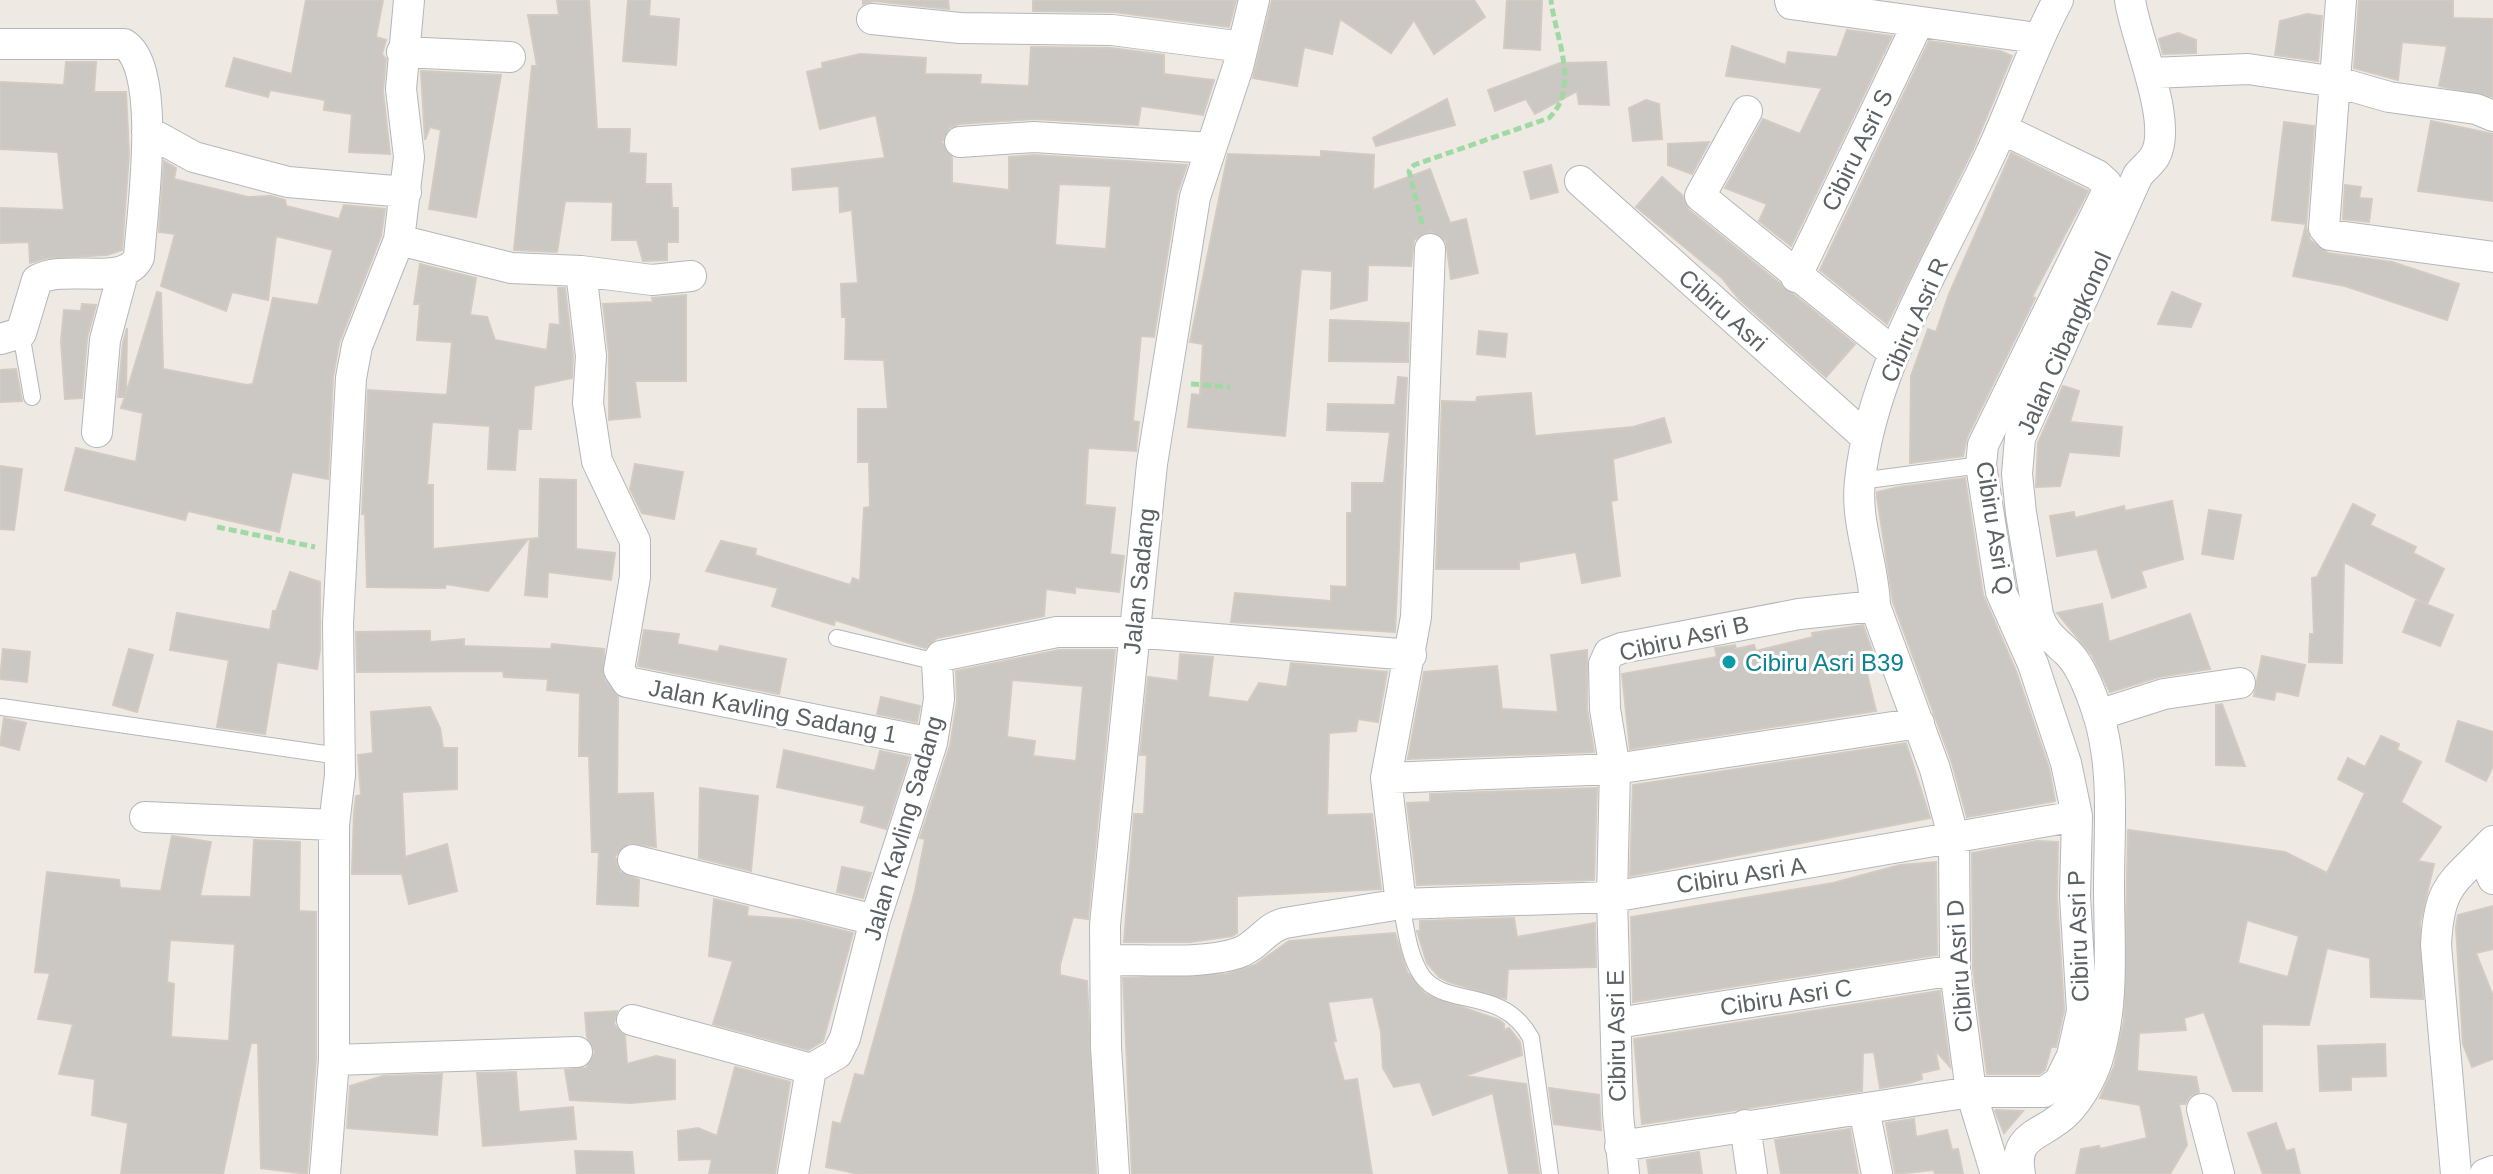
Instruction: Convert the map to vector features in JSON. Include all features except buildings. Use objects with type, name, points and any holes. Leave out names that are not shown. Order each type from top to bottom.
[{"type":"street","points":[[325,1174],[334,1060],[338,623],[353,363],[399,240],[409,157],[401,89],[409,0]]},
{"type":"street","name":"Jalan Sadang","points":[[1114,1174],[1106,1047],[1105,925],[1133,632],[1164,382],[1195,197],[1243,47],[1254,0]]},
{"type":"street","points":[[1790,0],[1791,4],[2037,38]]},
{"type":"street","name":"Cibiru Asri R","points":[[1954,839],[1919,723],[1875,606],[1875,581],[1859,508],[1860,481],[1867,438],[1894,353],[2002,129],[2037,38],[2058,0]]},
{"type":"street","name":"Jalan Cibangkonol","points":[[2020,1174],[2017,1155],[2024,1142],[2066,1113],[2096,1065],[2105,1029],[2111,976],[2109,760],[2098,715],[2068,653],[2043,630],[2021,513],[2017,474],[2020,438],[2050,366],[2138,175],[2156,154],[2159,123],[2151,73],[2130,0]]},
{"type":"street","points":[[2341,0],[2337,82],[2323,212],[2327,232],[2493,257]]},
{"type":"street","points":[[872,19],[960,28],[1112,30],[1243,47]]},
{"type":"street","name":"Cibiru Asri S","points":[[1796,277],[1918,23]]},
{"type":"street","points":[[0,44],[124,44],[132,49],[143,69],[147,131],[139,257],[135,267],[123,273],[54,273],[41,277],[10,336]]},
{"type":"street","points":[[402,52],[510,57]]},
{"type":"street","points":[[2151,73],[2248,69],[2337,82],[2389,97],[2476,109],[2493,116]]},
{"type":"street","points":[[1747,111],[1700,196],[1796,277],[1894,353]]},
{"type":"street","name":"Cibiru Asri Q","points":[[2002,129],[2097,175],[2106,183],[2107,192],[1983,445],[1981,465],[2001,592],[2033,664],[2066,763],[2077,816]]},
{"type":"street","points":[[147,131],[194,157],[288,182],[406,192]]},
{"type":"street","points":[[960,142],[1034,137],[1211,148]]},
{"type":"street","name":"Cibiru Asri","points":[[1580,181],[1867,438]]},
{"type":"street","points":[[399,240],[511,268],[581,271],[652,280],[691,276]]},
{"type":"street","points":[[1401,904],[1386,778],[1416,617],[1430,249]]},
{"type":"street","name":"Jalan Kavling Sadang 1","points":[[581,271],[591,356],[588,403],[597,461],[635,541],[635,577],[619,670],[627,682],[932,743]]},
{"type":"street","points":[[97,432],[105,340],[123,273]]},
{"type":"street","name":"Cibiru Asri B","points":[[1612,897],[1615,769],[1605,709],[1604,664],[1609,653],[1799,614],[1875,606]]},
{"type":"street","points":[[937,662],[941,656],[1033,635],[1133,632],[1411,655]]},
{"type":"street","name":"Jalan Kavling Sadang","points":[[811,1069],[837,1054],[845,1038],[875,920],[932,743],[939,699],[937,662]]},
{"type":"street","points":[[2098,715],[2164,694],[2240,683]]},
{"type":"street","points":[[1386,778],[1615,769],[1919,723]]},
{"type":"street","name":"Cibiru Asri A","points":[[1106,960],[1228,956],[1248,949],[1274,925],[1401,904],[1612,897],[2077,816]]},
{"type":"street","name":"Cibiru Asri P","points":[[1984,1091],[2044,1092],[2059,1082],[2072,1056],[2082,1011],[2075,896],[2077,816]]},
{"type":"street","points":[[145,817],[334,825]]},
{"type":"street","name":"Cibiru Asri D","points":[[1954,839],[1955,970],[1984,1091]]},
{"type":"street","points":[[2456,1174],[2436,945],[2437,914],[2447,884],[2489,858]]},
{"type":"street","points":[[633,860],[875,920]]},
{"type":"street","name":"Cibiru Asri E","points":[[1612,897],[1622,1160]]},
{"type":"street","name":"Cibiru Asri C","points":[[1617,1023],[1955,970]]},
{"type":"street","points":[[632,1020],[811,1069],[793,1174]]},
{"type":"street","points":[[334,1060],[577,1052]]},
{"type":"street","points":[[1622,1160],[1745,1125],[1984,1091],[1996,1174]]},
{"type":"street","points":[[1864,1109],[1877,1174]]},
{"type":"street","points":[[2202,1109],[2219,1174]]},
{"type":"street","points":[[1745,1125],[1752,1174]]},
{"type":"street","points":[[2485,1174],[2493,1171]]},
{"type":"lane","points":[[10,336],[32,397]]},
{"type":"lane","points":[[1860,481],[1981,465]]},
{"type":"lane","points":[[837,638],[937,662]]},
{"type":"lane","points":[[2,707],[339,756]]},
{"type":"lane","points":[[1401,904],[1413,959],[1424,978],[1436,989],[1487,1001],[1507,1011],[1522,1022],[1531,1038],[1550,1174]]},
{"type":"path","points":[[1430,249],[1409,179],[1409,171],[1414,165],[1549,118],[1558,109],[1564,59],[1551,0]]},
{"type":"path","points":[[1164,382],[1230,387]]},
{"type":"path","points":[[217,527],[343,552]]},
{"type":"place","name":"Cibiru Asri B39","points":[[1729,662]]}]
